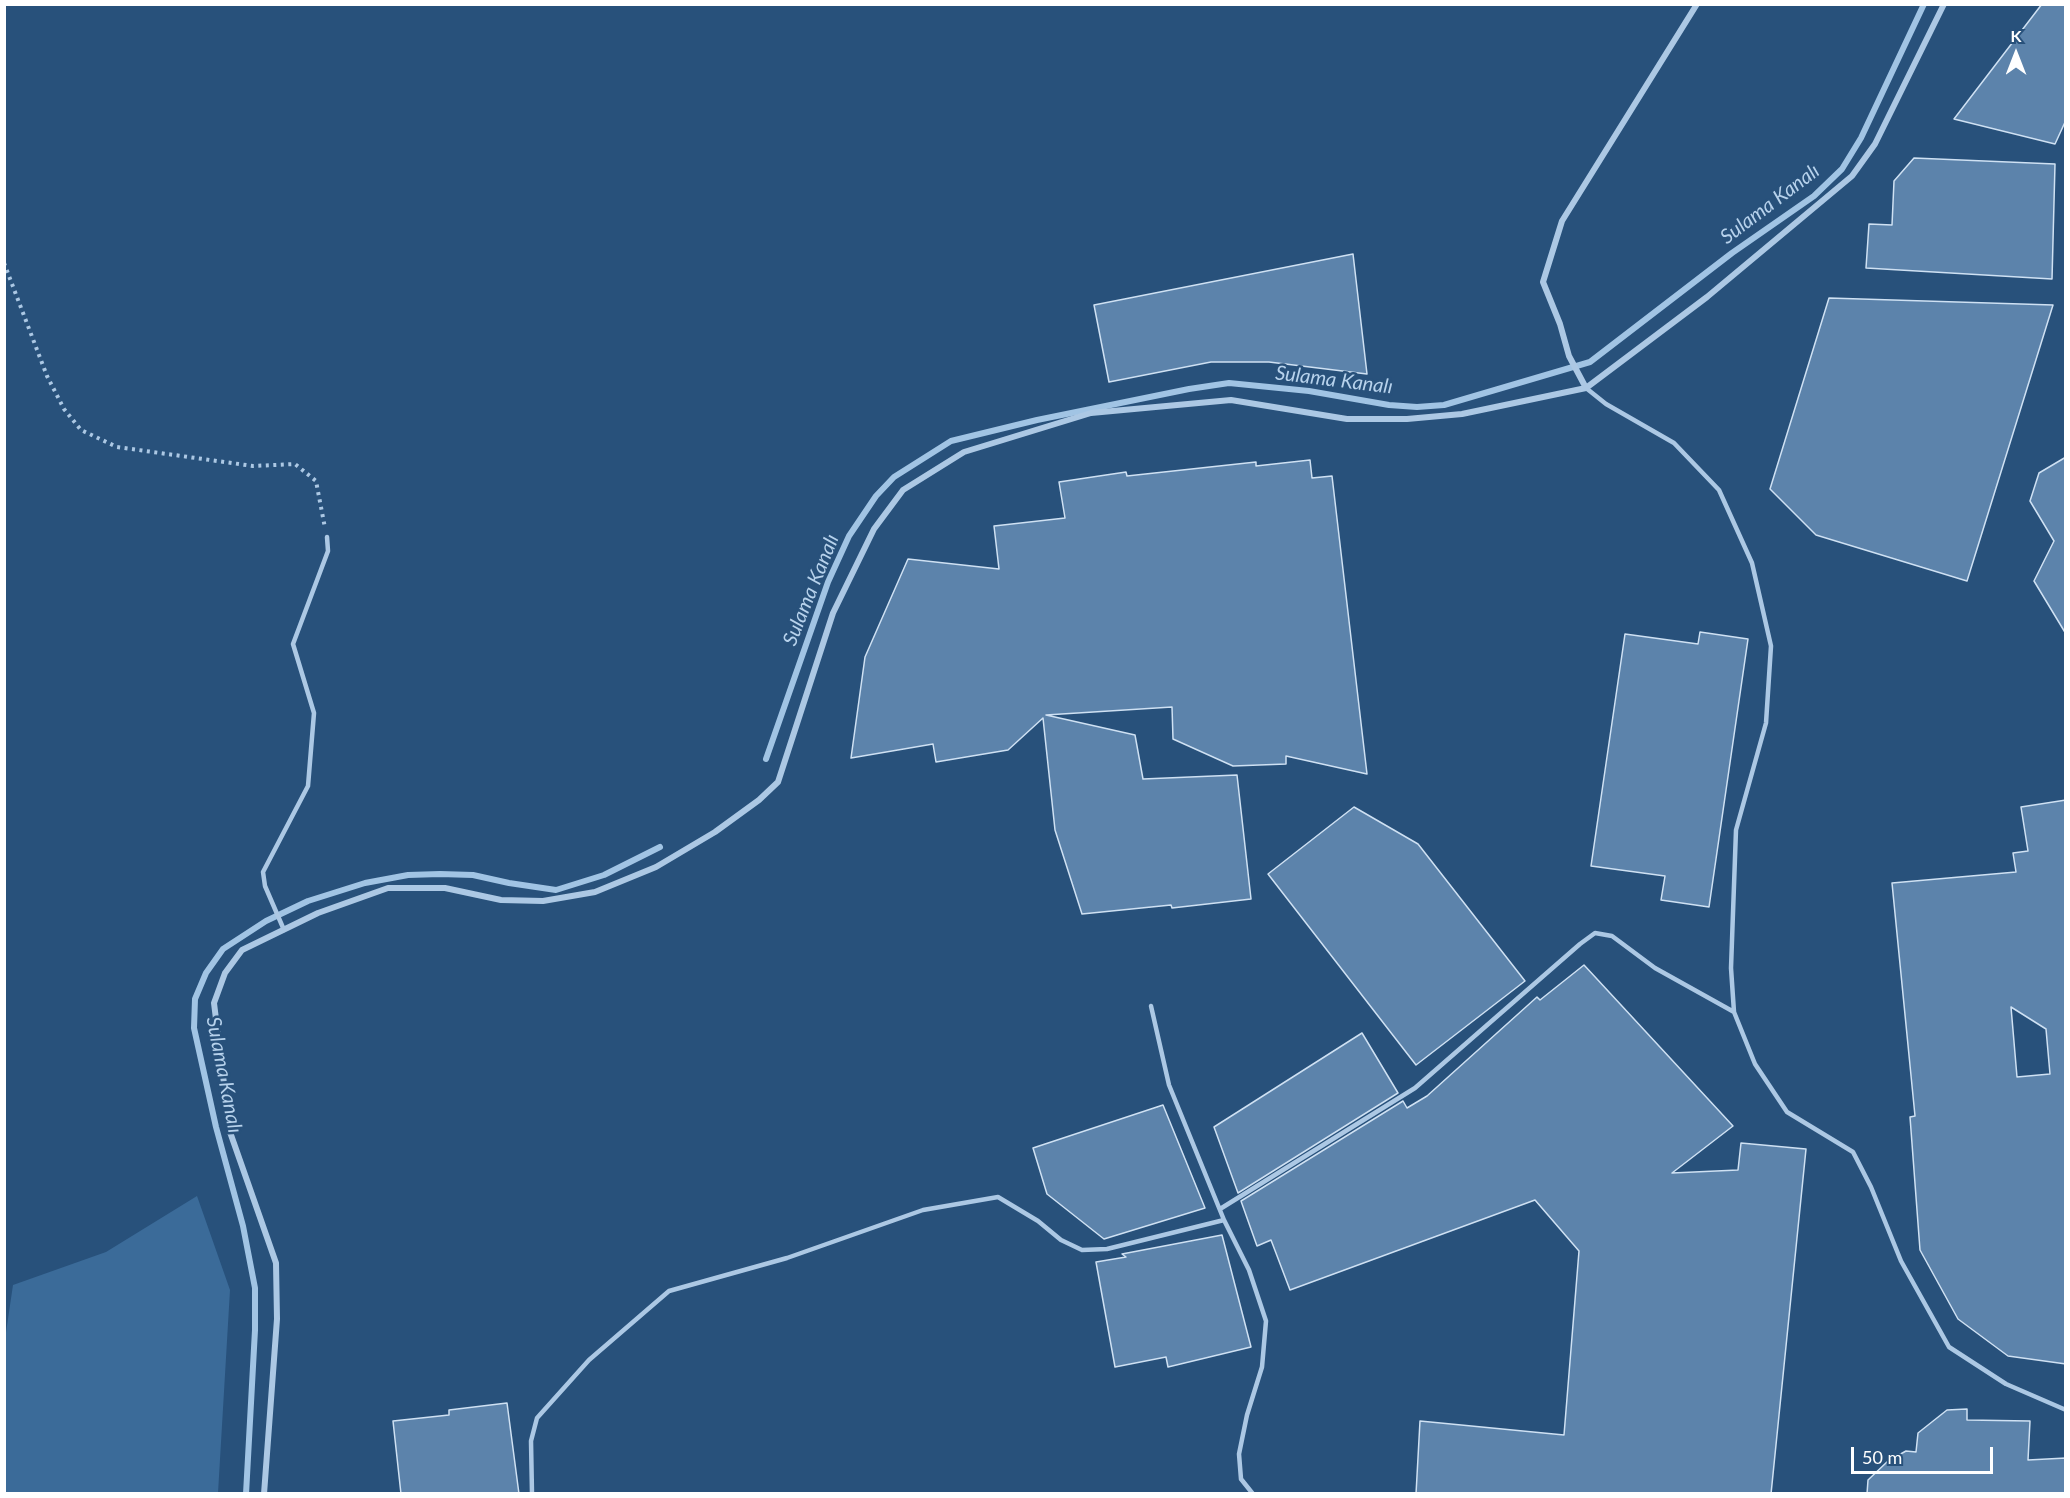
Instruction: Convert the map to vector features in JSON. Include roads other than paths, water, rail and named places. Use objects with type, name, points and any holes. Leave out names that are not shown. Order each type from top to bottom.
[{"type":"street","points":[[1586,388],[1569,356],[1560,324],[1543,282],[1562,221],[1697,4]]},
{"type":"street","points":[[264,1494],[277,1319],[276,1263],[230,1132],[214,1003],[225,973],[242,950],[318,913],[388,888],[445,888],[501,900],[543,901],[595,892],[656,867],[715,832],[759,800],[778,782],[833,613],[874,528],[903,490],[963,452],[1091,413],[1231,400],[1347,419],[1407,419],[1462,414],[1586,388],[1707,297],[1852,176],[1875,144],[1944,4]]},
{"type":"lane","points":[[1586,388],[1606,404],[1674,443],[1719,490],[1752,563],[1771,646],[1766,723],[1737,830],[1731,968],[1734,1012],[1755,1065],[1787,1112],[1853,1152],[1871,1187],[1901,1261],[1949,1347],[2006,1384],[2066,1410]]},
{"type":"lane","points":[[284,930],[265,886],[263,872],[308,786],[314,713],[292,644],[328,551],[327,537]]},
{"type":"lane","points":[[1220,1209],[1415,1088],[1595,933],[1612,936],[1655,968],[1734,1012]]},
{"type":"lane","points":[[1151,1006],[1169,1085],[1224,1220],[1249,1270],[1266,1322],[1262,1366],[1246,1416],[1239,1454],[1241,1479],[1253,1494]]},
{"type":"lane","points":[[532,1494],[531,1441],[537,1418],[589,1360],[669,1291],[787,1258],[923,1210],[998,1197],[1038,1221],[1061,1240],[1082,1250],[1107,1249],[1224,1220]]},
{"type":"waterway","name":"Sulama Kanalı","points":[[766,759],[828,582],[849,536],[876,496],[894,477],[951,441],[1037,420],[1189,389],[1229,383],[1309,391],[1389,405],[1417,407],[1444,405],[1590,362],[1732,253],[1814,196],[1842,169],[1861,138],[1924,4]]},
{"type":"waterway","name":"Sulama Kanalı","points":[[246,1494],[255,1330],[255,1288],[243,1226],[216,1127],[194,1028],[195,999],[206,973],[223,949],[266,921],[308,901],[365,883],[408,875],[473,875],[556,890],[604,875],[660,847]]}]
